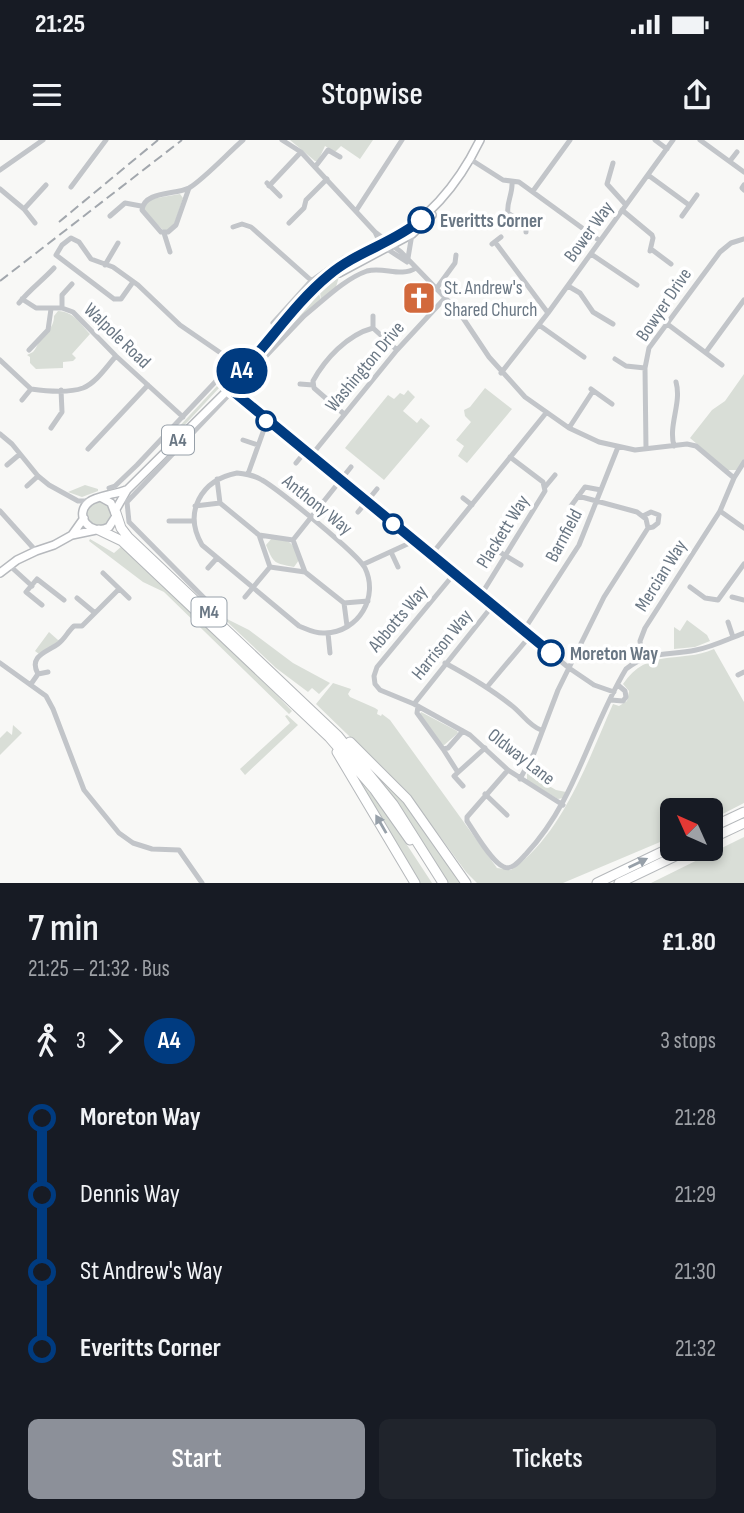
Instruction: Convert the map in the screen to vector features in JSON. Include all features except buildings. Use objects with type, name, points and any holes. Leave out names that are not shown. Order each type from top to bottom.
[{"type":"highway","name":"M4","points":[[115,512],[125,534],[359,760],[387,796],[443,883]]},
{"type":"highway","name":"M4","points":[[98,530],[117,536],[322,724],[359,751],[402,793],[466,883]]},
{"type":"highway","name":"M4","points":[[322,724],[415,883]]},
{"type":"highway","name":"M4","points":[[322,724],[379,795],[437,883]]},
{"type":"highway","points":[[723,822],[744,812]]},
{"type":"highway","points":[[723,833],[744,823]]},
{"type":"highway","points":[[598,882],[660,853]]},
{"type":"highway","points":[[619,883],[665,861]]},
{"type":"main road","name":"A4","points":[[316,284],[388,245],[411,228],[454,186],[480,140]]},
{"type":"main road","name":"A4","points":[[102,498],[137,486],[232,390],[242,377],[243,370],[316,284],[350,260],[412,234],[434,213],[439,203]]},
{"type":"main road","name":"A4","points":[[115,512],[127,490]]},
{"type":"main road","points":[[0,573],[9,565],[72,535],[111,526],[115,512],[111,503],[102,498],[90,501],[72,535]]},
{"type":"main road","points":[[83,517],[89,527],[98,530]]},
{"type":"street","points":[[1,168],[43,140]]},
{"type":"street","points":[[71,187],[106,140]]},
{"type":"street","points":[[141,206],[150,197],[189,188],[243,140]]},
{"type":"street","points":[[282,140],[301,152],[375,232],[445,298],[468,323],[501,373],[546,413],[569,428],[599,442],[618,447],[646,449],[687,444],[696,446],[734,478]]},
{"type":"street","points":[[356,211],[402,140]]},
{"type":"street","points":[[533,191],[570,140]]},
{"type":"street","points":[[654,140],[667,149]]},
{"type":"street","name":"Bower Way","points":[[501,373],[568,286],[673,140]]},
{"type":"street","points":[[700,140],[744,172]]},
{"type":"street","points":[[315,167],[328,150],[340,157]]},
{"type":"street","points":[[280,197],[268,185],[301,152]]},
{"type":"street","points":[[730,161],[737,152]]},
{"type":"street","points":[[470,159],[503,180],[519,182],[600,241]]},
{"type":"street","points":[[613,163],[607,184],[624,207],[652,235],[651,250],[671,264]]},
{"type":"street","points":[[648,175],[689,205]]},
{"type":"street","points":[[289,223],[304,208],[306,200],[327,179]]},
{"type":"street","points":[[512,183],[512,197],[506,207],[508,213],[526,225],[526,232]]},
{"type":"street","points":[[24,209],[46,185]]},
{"type":"street","points":[[164,233],[176,225],[189,188]]},
{"type":"street","points":[[0,190],[24,209],[35,223]]},
{"type":"street","points":[[682,216],[697,195]]},
{"type":"street","points":[[110,216],[125,203],[141,206]]},
{"type":"street","points":[[141,206],[164,233],[170,252]]},
{"type":"street","points":[[233,227],[242,224],[251,227],[316,284]]},
{"type":"street","points":[[408,259],[412,234]]},
{"type":"street","points":[[501,237],[493,243],[548,313]]},
{"type":"street","points":[[133,282],[121,299],[114,299],[56,255],[62,245],[71,238],[79,242],[91,259],[113,267],[133,282],[180,325],[243,370]]},
{"type":"street","name":"Bowyer Drive","points":[[646,449],[645,368],[649,348],[720,252],[731,243],[744,239]]},
{"type":"street","points":[[105,265],[118,243]]},
{"type":"street","points":[[388,245],[408,259],[414,267]]},
{"type":"street","points":[[591,254],[637,285]]},
{"type":"street","points":[[436,289],[456,263],[456,256]]},
{"type":"street","points":[[232,390],[304,316],[351,281],[368,271],[408,272],[414,267]]},
{"type":"street","name":"Walpole Road","points":[[54,268],[20,301],[36,309],[62,308],[73,312],[116,356],[183,417]]},
{"type":"street","points":[[62,308],[62,295],[72,284]]},
{"type":"street","points":[[568,286],[580,293],[593,312],[613,324]]},
{"type":"street","name":"Washington Drive","points":[[296,463],[308,455],[445,298]]},
{"type":"street","points":[[706,352],[744,300]]},
{"type":"street","points":[[32,349],[48,330],[51,309]]},
{"type":"street","points":[[373,316],[373,328],[397,350]]},
{"type":"street","points":[[666,323],[722,365]]},
{"type":"street","points":[[538,325],[584,357]]},
{"type":"street","points":[[313,385],[317,374],[337,350],[350,339],[373,328]]},
{"type":"street","points":[[0,360],[31,389],[61,390],[82,389],[92,383],[116,356]]},
{"type":"street","points":[[615,359],[626,366],[645,368]]},
{"type":"street","points":[[109,488],[128,474],[219,379],[569,668],[594,685],[614,692]]},
{"type":"street","points":[[674,446],[671,437],[679,392],[676,382]]},
{"type":"street","points":[[300,384],[313,385]]},
{"type":"street","points":[[88,449],[148,385]]},
{"type":"street","points":[[313,385],[318,393],[344,414]]},
{"type":"street","points":[[22,400],[31,389]]},
{"type":"street","points":[[49,429],[62,412],[61,390]]},
{"type":"street","points":[[569,428],[592,390],[612,404]]},
{"type":"street","points":[[431,555],[546,413]]},
{"type":"street","points":[[267,421],[248,474],[236,473],[217,478],[206,487],[195,506],[194,521],[202,545],[299,626],[328,633],[347,626],[361,614],[368,601],[369,578],[363,565],[414,541]]},
{"type":"street","points":[[0,434],[38,476],[73,499],[90,501]]},
{"type":"street","points":[[243,440],[258,445]]},
{"type":"street","name":"Barnfield","points":[[523,630],[579,545],[618,447]]},
{"type":"street","points":[[7,465],[20,454]]},
{"type":"street","name":"Plackett Way","points":[[481,595],[543,496],[545,486],[510,457]]},
{"type":"street","name":"Mercian Way","points":[[642,659],[640,641],[645,628],[720,511],[744,462]]},
{"type":"street","points":[[293,540],[351,467]]},
{"type":"street","name":"Anthony Way","points":[[248,474],[270,486],[358,557],[363,565]]},
{"type":"street","points":[[545,486],[555,475]]},
{"type":"street","points":[[27,486],[38,476]]},
{"type":"street","points":[[217,478],[220,503],[259,535],[293,540]]},
{"type":"street","points":[[137,486],[127,502],[129,522],[216,610]]},
{"type":"street","points":[[571,506],[585,487],[601,490]]},
{"type":"street","points":[[358,512],[377,489]]},
{"type":"street","points":[[578,496],[637,512],[643,516],[648,528]]},
{"type":"street","points":[[463,498],[472,505]]},
{"type":"street","points":[[73,499],[83,517]]},
{"type":"street","points":[[195,506],[220,503]]},
{"type":"street","points":[[0,511],[36,551]]},
{"type":"street","points":[[720,511],[744,528]]},
{"type":"street","points":[[520,779],[604,597],[648,528],[658,523],[659,515],[651,512],[643,516]]},
{"type":"street","points":[[169,521],[194,521]]},
{"type":"street","points":[[259,535],[270,566]]},
{"type":"street","points":[[293,540],[305,572]]},
{"type":"street","points":[[493,548],[521,565]]},
{"type":"street","points":[[391,552],[398,567]]},
{"type":"street","points":[[208,568],[217,558]]},
{"type":"street","points":[[692,590],[712,601],[718,600],[744,564]]},
{"type":"street","points":[[9,565],[32,586]]},
{"type":"street","points":[[270,566],[305,572],[344,603],[368,601]]},
{"type":"street","points":[[245,597],[270,566]]},
{"type":"street","points":[[103,573],[129,598]]},
{"type":"street","name":"Abbotts Way","points":[[416,705],[380,690],[374,684],[374,676],[377,667],[454,574]]},
{"type":"street","points":[[42,605],[26,592],[37,579],[64,600]]},
{"type":"street","points":[[38,674],[35,668],[43,651],[57,645],[74,626],[82,626],[119,589]]},
{"type":"street","points":[[732,597],[744,599]]},
{"type":"street","points":[[77,598],[95,613]]},
{"type":"street","points":[[344,603],[347,626]]},
{"type":"street","name":"Harrison Way","points":[[416,705],[445,663],[493,605]]},
{"type":"street","points":[[729,622],[733,637]]},
{"type":"street","points":[[328,633],[330,653]]},
{"type":"street","points":[[487,687],[530,636]]},
{"type":"street","points":[[508,770],[469,813],[467,821],[504,867],[510,868],[542,835],[563,805],[626,669],[655,654],[695,651],[743,636]]},
{"type":"street","points":[[0,663],[46,696],[84,790],[119,833],[133,844],[152,849],[179,850],[202,883]]},
{"type":"street","points":[[445,663],[487,687],[535,728],[541,730]]},
{"type":"street","points":[[31,684],[38,674],[48,672]]},
{"type":"street","points":[[611,700],[623,701],[626,697],[625,691],[618,685]]},
{"type":"street","points":[[416,705],[417,713],[457,771]]},
{"type":"street","name":"Oldway Lane","points":[[416,705],[463,731],[520,779],[563,805]]},
{"type":"street","name":"Oldway Lane","points":[[443,750],[463,731]]},
{"type":"street","points":[[463,786],[454,776],[485,748]]},
{"type":"street","points":[[485,794],[507,815]]},
{"type":"shaded area","points":[[290,140],[373,140],[360,159],[341,146],[335,152],[325,146],[318,161],[315,161]]},
{"type":"shaded area","points":[[180,194],[183,198],[174,225],[167,231],[163,230],[144,210],[144,206],[151,199]]},
{"type":"shaded area","points":[[339,277],[335,290],[267,354],[319,294],[321,300],[320,292]]},
{"type":"shaded area","points":[[58,311],[73,316],[90,334],[72,354],[76,358],[63,362],[63,368],[36,369],[27,355],[34,351],[51,327]]},
{"type":"shaded area","points":[[744,374],[744,459],[738,470],[727,470],[690,438],[712,410],[725,401]]},
{"type":"shaded area","points":[[217,386],[219,388],[178,432],[174,432]]},
{"type":"shaded area","points":[[485,388],[512,409],[467,463],[458,456],[464,446],[456,440],[471,422],[465,416],[464,410],[470,407]]},
{"type":"shaded area","points":[[408,390],[415,397],[403,411],[417,423],[421,418],[430,426],[384,480],[345,448],[388,395],[394,399]]},
{"type":"shaded area","points":[[85,485],[98,491],[82,497],[68,492]]},
{"type":"shaded area","points":[[99,501],[108,505],[112,514],[108,523],[99,527],[90,523],[86,514],[90,505]]},
{"type":"shaded area","points":[[272,538],[293,545],[299,560],[294,567],[273,559],[266,545]]},
{"type":"shaded area","points":[[90,539],[114,553],[122,546],[245,662],[292,711],[289,714],[164,592],[143,582],[89,541]]},
{"type":"shaded area","points":[[221,616],[249,630],[293,663],[330,683],[319,694],[312,688],[308,692],[276,668]]},
{"type":"shaded area","points":[[687,620],[707,635],[710,641],[695,647],[674,649],[674,627],[680,631]]},
{"type":"shaded area","points":[[49,632],[58,640],[62,639],[39,654],[35,651]]},
{"type":"shaded area","points":[[714,649],[744,702],[744,803],[723,814],[723,798],[660,798],[660,842],[563,883],[477,883],[408,793],[316,704],[333,683],[351,689],[348,694],[350,697],[375,708],[378,710],[377,714],[390,720],[497,868],[511,870],[529,855],[559,817],[584,771],[613,704],[619,706],[627,701],[629,691],[623,684],[633,672],[654,661]]},
{"type":"shaded area","points":[[421,712],[457,731],[458,733],[443,746]]},
{"type":"shaded area","points":[[285,716],[298,725],[245,775],[240,769],[290,723]]},
{"type":"shaded area","points":[[13,725],[22,733],[0,755],[0,738],[7,731],[12,735]]},
{"type":"shaded area","points":[[368,764],[405,801],[462,883],[448,883],[410,821]]},
{"type":"shaded area","points":[[350,767],[388,816],[432,883],[418,883]]},
{"type":"shaded area","points":[[527,773],[556,790],[566,792],[563,798],[558,799],[527,781]]},
{"type":"shaded area","points":[[744,837],[744,883],[651,883],[695,861],[723,861],[723,847]]},
{"type":"railway","points":[[59,222],[158,140]]},
{"type":"railway","points":[[0,281],[182,140]]},
{"type":"bus line","name":"A4","points":[[421,220],[327,276],[242,371],[242,377],[229,388],[551,653]]},
{"type":"place","name":"Everitts Corner","points":[[421,220]]},
{"type":"place","name":"St. Andrew's Shared Church","points":[[419,298]]},
{"type":"place","name":"Moreton Way","points":[[551,653]]}]
